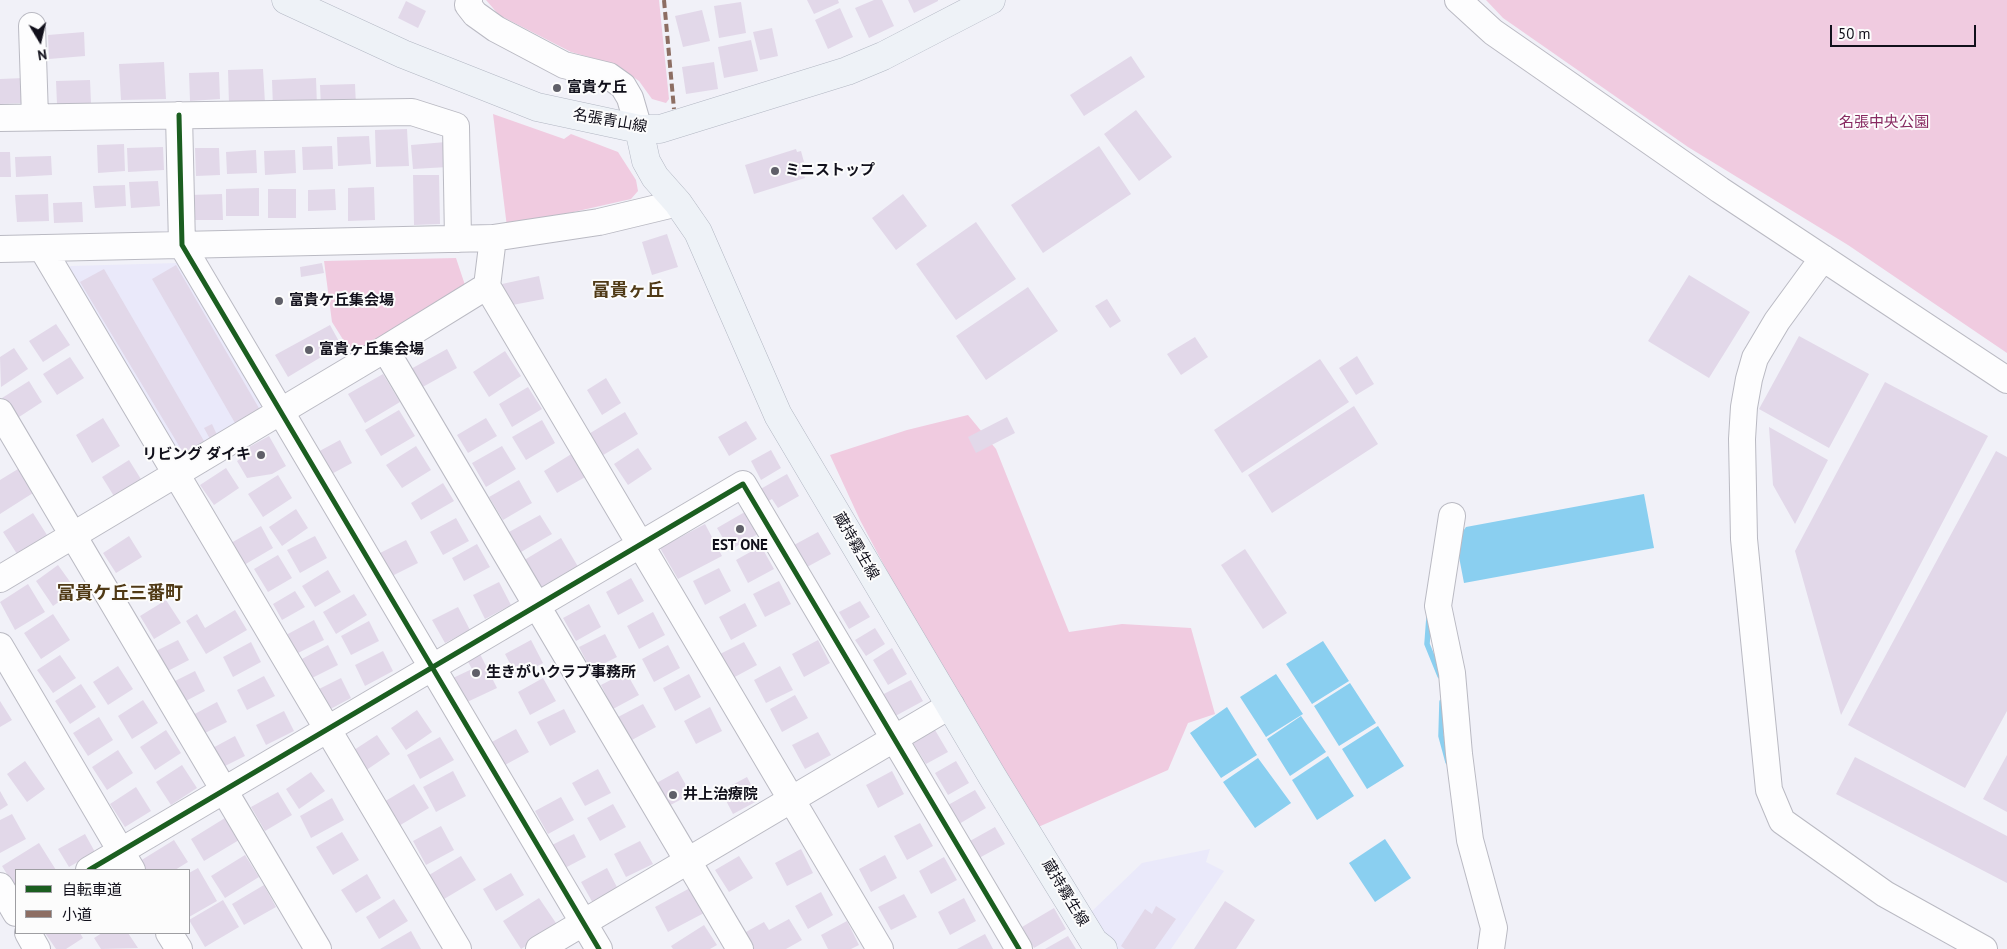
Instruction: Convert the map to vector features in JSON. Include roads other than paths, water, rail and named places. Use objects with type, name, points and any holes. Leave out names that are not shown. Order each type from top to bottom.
[{"type":"main road","name":"名張青山線","points":[[286,0],[403,54],[537,107],[639,130],[660,129],[848,71],[883,56],[992,0]]},
{"type":"main road","name":"蔵持霧生線","points":[[639,130],[646,162],[655,177],[678,203],[698,232],[778,415],[1094,942],[1102,949]]},
{"type":"street","points":[[469,0],[468,5],[475,14],[496,30],[564,65],[610,76],[623,86],[630,98],[639,130]]},
{"type":"street","points":[[1458,0],[1493,32],[1720,190],[2007,380]]},
{"type":"street","points":[[32,26],[35,117]]},
{"type":"street","points":[[0,118],[412,112],[456,126],[458,239]]},
{"type":"street","points":[[179,115],[182,245],[599,949]]},
{"type":"street","points":[[0,249],[493,238],[599,222],[678,203]]},
{"type":"street","points":[[493,238],[487,286],[880,949]]},
{"type":"street","points":[[42,248],[458,949]]},
{"type":"street","points":[[1823,258],[1777,321],[1755,358],[1748,379],[1744,407],[1742,439],[1744,539],[1769,790],[1782,821],[1885,894],[1984,949]]},
{"type":"street","points":[[0,579],[385,350],[487,286]]},
{"type":"street","points":[[385,350],[740,949]]},
{"type":"street","points":[[0,412],[318,949]]},
{"type":"street","points":[[93,869],[127,861],[225,792],[431,667],[537,607],[743,484],[1019,949]]},
{"type":"street","points":[[1452,516],[1438,606],[1452,673],[1459,754],[1470,840],[1494,928],[1491,949]]},
{"type":"street","points":[[0,646],[127,861]]},
{"type":"street","points":[[539,949],[951,705]]},
{"type":"street","points":[[0,886],[15,912]]},
{"type":"street","points":[[0,924],[15,915]]},
{"type":"street","points":[[29,934],[38,949]]},
{"type":"street","points":[[170,934],[179,949]]},
{"type":"water","points":[[1644,494],[1654,548],[1464,583],[1456,541],[1466,527]]},
{"type":"water","points":[[1323,641],[1349,681],[1312,704],[1286,664]]},
{"type":"water","points":[[1276,674],[1303,714],[1266,737],[1240,697]]},
{"type":"water","points":[[1350,683],[1376,723],[1339,746],[1314,706]]},
{"type":"water","points":[[1227,707],[1257,755],[1221,778],[1190,733]]},
{"type":"water","points":[[1301,716],[1326,752],[1290,776],[1267,739]]},
{"type":"water","points":[[1378,726],[1404,766],[1367,789],[1342,749]]},
{"type":"water","points":[[1328,756],[1354,796],[1317,820],[1292,780]]},
{"type":"water","points":[[1258,758],[1291,803],[1255,828],[1223,782]]},
{"type":"water","points":[[1385,839],[1411,878],[1375,902],[1349,863]]},
{"type":"waterway","points":[[1429,617],[1427,644],[1440,676]]},
{"type":"waterway","points":[[1442,702],[1441,736],[1448,762]]},
{"type":"place","name":"富貴ケ丘","points":[[557,88]]},
{"type":"place","name":"ミニストップ","points":[[775,171]]},
{"type":"place","name":"富貴ケ丘集会場","points":[[279,301]]},
{"type":"place","name":"富貴ヶ丘集会場","points":[[309,350]]},
{"type":"place","name":"リビング ダイキ","points":[[261,455]]},
{"type":"place","name":"EST ONE","points":[[740,529]]},
{"type":"place","name":"生きがいクラブ事務所","points":[[476,673]]},
{"type":"place","name":"井上治療院","points":[[673,795]]},
{"type":"district","name":"富貴ヶ丘","points":[[628,291]]},
{"type":"district","name":"富貴ケ丘三番町","points":[[120,594]]},
{"type":"park label","name":"名張中央公園","points":[[1884,123]]}]
